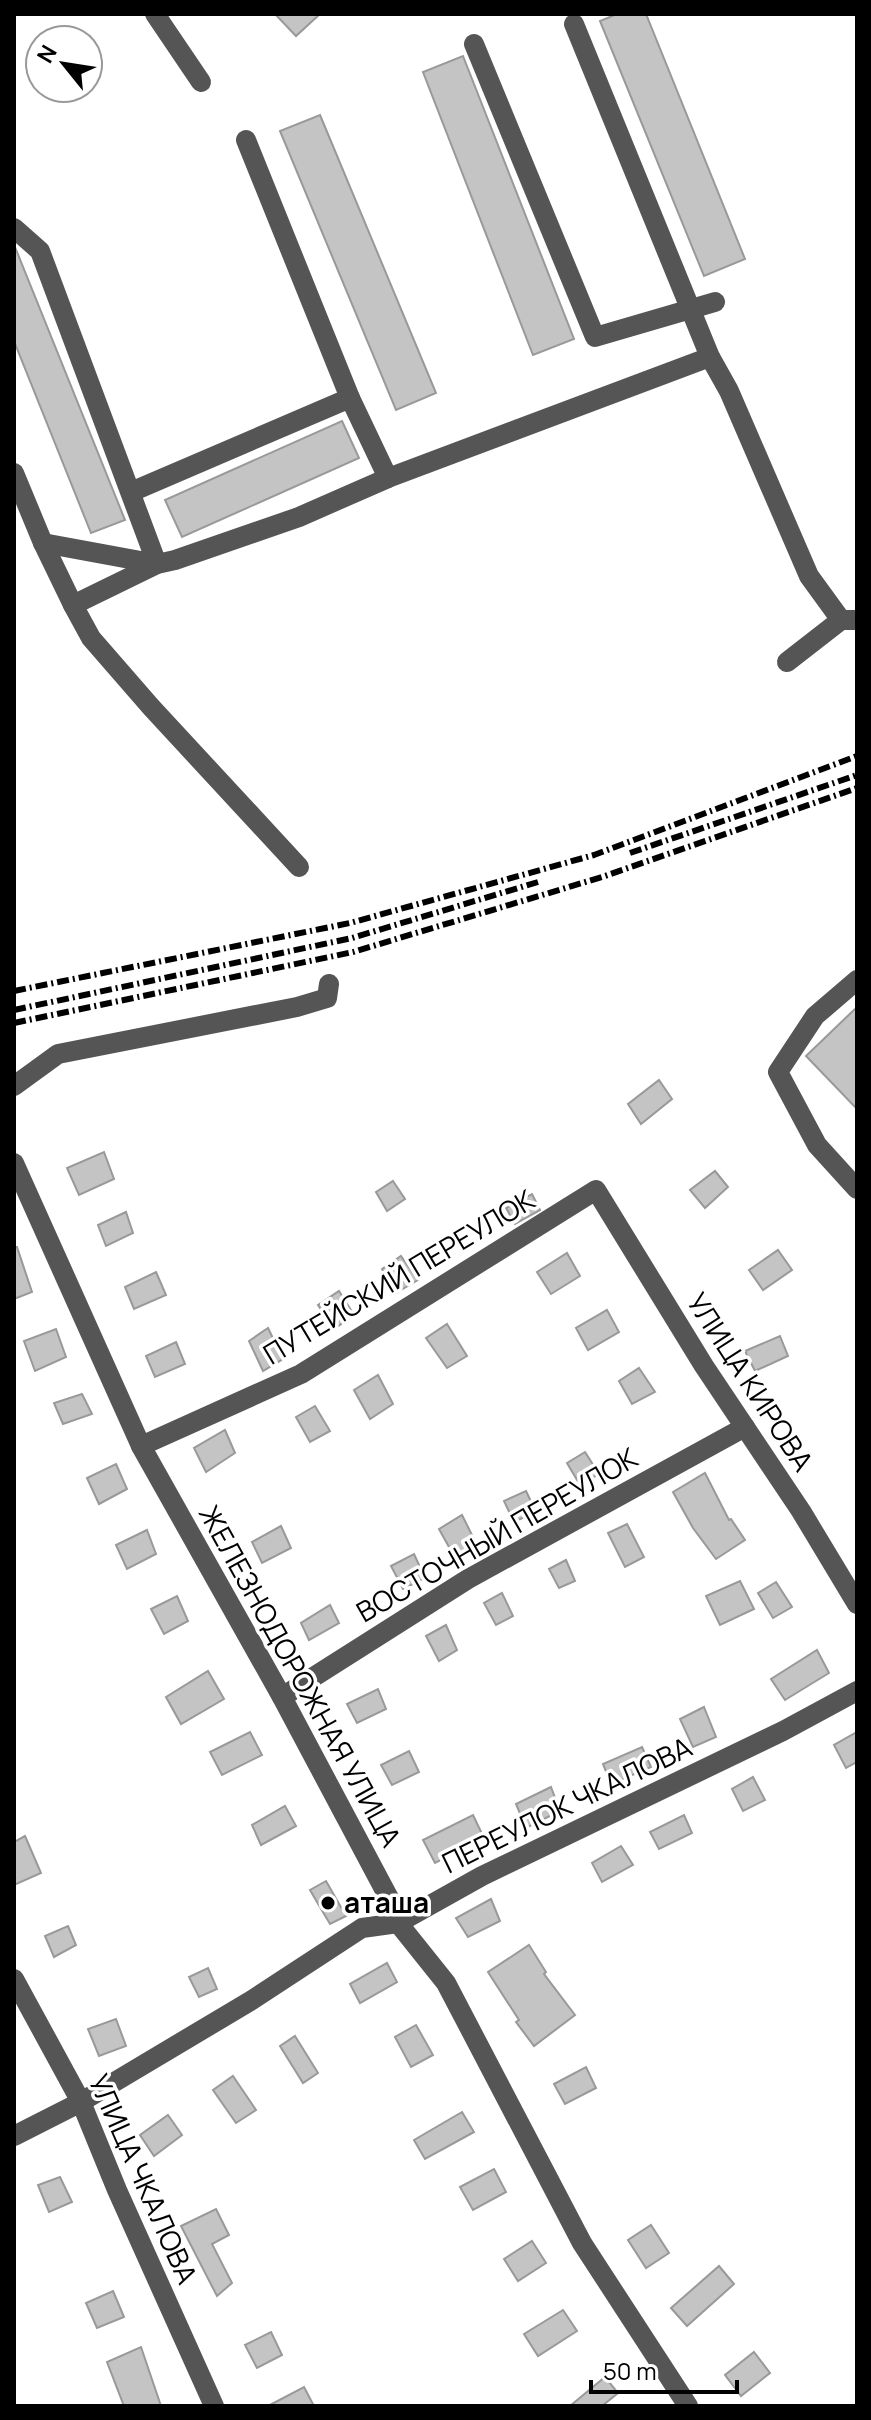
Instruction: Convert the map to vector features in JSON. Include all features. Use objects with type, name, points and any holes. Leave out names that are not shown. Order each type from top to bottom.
[{"type":"street","points":[[155,14],[201,82]]},
{"type":"street","points":[[574,24],[689,309],[729,391],[809,576],[849,620],[787,662]]},
{"type":"street","points":[[474,44],[595,337],[715,302]]},
{"type":"street","points":[[246,140],[350,398],[388,478]]},
{"type":"street","points":[[14,228],[40,251],[157,564]]},
{"type":"street","points":[[73,605],[157,564],[299,517],[388,478],[710,357]]},
{"type":"street","points":[[131,492],[350,398]]},
{"type":"street","points":[[14,473],[43,543],[91,638],[299,867]]},
{"type":"street","points":[[43,543],[157,564]]},
{"type":"street","points":[[857,980],[815,1016],[778,1072],[817,1145],[857,1189]]},
{"type":"street","points":[[14,1086],[58,1054],[297,1007],[327,998],[329,984]]},
{"type":"street","name":"ЖЕЛЕЗНОДОРОЖНАЯ УЛИЦА","points":[[14,1163],[141,1446],[282,1697],[391,1902],[398,1923],[446,1983],[582,2243],[688,2406]]},
{"type":"street","name":"ПУТЕЙСКИЙ ПЕРЕУЛОК","points":[[141,1446],[301,1374],[596,1190]]},
{"type":"street","name":"УЛИЦА КИРОВА","points":[[596,1190],[857,1604]]},
{"type":"street","name":"ВОСТОЧНЫЙ ПЕРЕУЛОК","points":[[282,1697],[468,1579],[745,1427]]},
{"type":"street","name":"ПЕРЕУЛОК ЧКАЛОВА","points":[[14,2136],[81,2102],[252,2000],[362,1928],[398,1923],[482,1876],[783,1731],[857,1691]]},
{"type":"street","name":"УЛИЦА ЧКАЛОВА","points":[[14,1979],[81,2102],[214,2406]]},
{"type":"building","points":[[275,14],[320,14],[296,36]]},
{"type":"building","points":[[617,14],[646,14],[745,259],[704,276],[600,21]]},
{"type":"building","points":[[463,56],[574,339],[533,355],[423,72]]},
{"type":"building","points":[[320,115],[436,393],[396,410],[280,131]]},
{"type":"building","points":[[15,247],[125,520],[91,533],[14,341]]},
{"type":"building","points":[[342,421],[359,458],[182,537],[165,500]]},
{"type":"building","points":[[857,1007],[857,1109],[806,1056]]},
{"type":"building","points":[[659,1080],[672,1099],[641,1124],[628,1104]]},
{"type":"building","points":[[104,1152],[114,1179],[79,1195],[67,1168]]},
{"type":"building","points":[[715,1171],[728,1187],[705,1208],[690,1190]]},
{"type":"building","points":[[393,1181],[405,1199],[387,1211],[376,1192]]},
{"type":"building","points":[[532,1194],[540,1210],[515,1224],[506,1208]]},
{"type":"building","points":[[126,1212],[133,1233],[106,1246],[98,1225]]},
{"type":"building","points":[[14,1247],[17,1247],[32,1292],[14,1299]]},
{"type":"building","points":[[778,1250],[792,1270],[763,1290],[749,1270]]},
{"type":"building","points":[[567,1253],[580,1276],[551,1294],[537,1272]]},
{"type":"building","points":[[401,1256],[418,1280],[396,1293],[382,1269]]},
{"type":"building","points":[[156,1272],[166,1295],[134,1309],[125,1287]]},
{"type":"building","points":[[339,1291],[354,1315],[334,1329],[318,1305]]},
{"type":"building","points":[[607,1310],[619,1332],[588,1350],[576,1328]]},
{"type":"building","points":[[447,1324],[467,1356],[447,1368],[426,1338]]},
{"type":"building","points":[[268,1328],[283,1359],[263,1371],[249,1341]]},
{"type":"building","points":[[56,1329],[66,1357],[35,1371],[24,1341]]},
{"type":"building","points":[[780,1336],[788,1356],[755,1371],[745,1351]]},
{"type":"building","points":[[176,1342],[185,1364],[155,1377],[146,1356]]},
{"type":"building","points":[[639,1368],[655,1392],[632,1404],[619,1381]]},
{"type":"building","points":[[378,1375],[393,1404],[370,1419],[354,1390]]},
{"type":"building","points":[[82,1394],[92,1414],[63,1424],[54,1403]]},
{"type":"building","points":[[315,1406],[330,1431],[310,1442],[296,1417]]},
{"type":"building","points":[[225,1430],[235,1453],[206,1472],[194,1448]]},
{"type":"building","points":[[585,1452],[599,1474],[580,1485],[567,1463]]},
{"type":"building","points":[[116,1464],[127,1489],[99,1504],[87,1478]]},
{"type":"building","points":[[705,1473],[729,1520],[745,1540],[716,1559],[693,1528],[673,1492]]},
{"type":"building","points":[[526,1491],[536,1512],[514,1522],[504,1501]]},
{"type":"building","points":[[462,1515],[477,1545],[454,1556],[439,1529]]},
{"type":"building","points":[[627,1524],[644,1557],[625,1567],[608,1533]]},
{"type":"building","points":[[281,1526],[291,1548],[262,1563],[252,1542]]},
{"type":"building","points":[[147,1530],[156,1554],[127,1569],[116,1545]]},
{"type":"building","points":[[414,1554],[425,1578],[403,1589],[391,1566]]},
{"type":"building","points":[[566,1560],[575,1581],[559,1588],[549,1569]]},
{"type":"building","points":[[740,1581],[754,1609],[720,1625],[706,1596]]},
{"type":"building","points":[[776,1582],[792,1607],[773,1618],[758,1593]]},
{"type":"building","points":[[502,1593],[513,1616],[496,1625],[484,1603]]},
{"type":"building","points":[[177,1596],[188,1621],[164,1634],[151,1609]]},
{"type":"building","points":[[330,1605],[339,1623],[309,1640],[301,1623]]},
{"type":"building","points":[[446,1625],[457,1650],[439,1661],[426,1636]]},
{"type":"building","points":[[817,1650],[829,1673],[785,1700],[771,1679]]},
{"type":"building","points":[[208,1671],[224,1699],[181,1724],[166,1697]]},
{"type":"building","points":[[378,1689],[386,1709],[357,1723],[347,1704]]},
{"type":"building","points":[[704,1707],[716,1737],[693,1747],[680,1719]]},
{"type":"building","points":[[250,1732],[262,1755],[222,1775],[210,1752]]},
{"type":"building","points":[[857,1732],[857,1762],[846,1768],[834,1745]]},
{"type":"building","points":[[642,1747],[651,1767],[611,1784],[603,1764]]},
{"type":"building","points":[[409,1751],[419,1772],[392,1785],[381,1765]]},
{"type":"building","points":[[753,1777],[765,1800],[743,1811],[732,1789]]},
{"type":"building","points":[[551,1787],[560,1811],[526,1828],[516,1804]]},
{"type":"building","points":[[285,1806],[296,1826],[261,1845],[252,1825]]},
{"type":"building","points":[[473,1815],[484,1838],[435,1863],[423,1840]]},
{"type":"building","points":[[684,1815],[692,1833],[659,1849],[650,1832]]},
{"type":"building","points":[[25,1836],[41,1873],[14,1885],[14,1842]]},
{"type":"building","points":[[621,1846],[633,1865],[602,1882],[592,1863]]},
{"type":"building","name":"аташа","points":[[326,1881],[346,1916],[330,1924],[310,1890]]},
{"type":"building","points":[[491,1899],[500,1921],[468,1937],[456,1918]]},
{"type":"building","points":[[68,1926],[76,1945],[54,1957],[45,1936]]},
{"type":"building","points":[[529,1945],[546,1972],[544,1974],[575,2015],[534,2046],[516,2022],[519,2020],[488,1972]]},
{"type":"building","points":[[387,1963],[397,1982],[360,2003],[350,1984]]},
{"type":"building","points":[[208,1968],[217,1989],[199,1997],[189,1977]]},
{"type":"building","points":[[116,2019],[126,2046],[99,2056],[88,2029]]},
{"type":"building","points":[[416,2025],[433,2055],[411,2067],[395,2037]]},
{"type":"building","points":[[295,2036],[318,2073],[303,2083],[280,2046]]},
{"type":"building","points":[[586,2067],[596,2088],[565,2104],[554,2084]]},
{"type":"building","points":[[233,2076],[256,2110],[236,2123],[213,2090]]},
{"type":"building","points":[[462,2112],[474,2132],[425,2159],[414,2140]]},
{"type":"building","points":[[168,2115],[182,2135],[154,2156],[140,2135]]},
{"type":"building","points":[[494,2169],[506,2192],[473,2210],[460,2187]]},
{"type":"building","points":[[60,2177],[72,2202],[49,2212],[38,2185]]},
{"type":"building","points":[[216,2209],[229,2235],[212,2244],[232,2283],[217,2296],[181,2226]]},
{"type":"building","points":[[651,2225],[669,2253],[646,2268],[628,2240]]},
{"type":"building","points":[[532,2241],[546,2263],[518,2281],[504,2259]]},
{"type":"building","points":[[719,2266],[734,2284],[687,2326],[671,2308]]},
{"type":"building","points":[[113,2291],[124,2317],[97,2328],[86,2303]]},
{"type":"building","points":[[563,2310],[577,2331],[538,2356],[524,2334]]},
{"type":"building","points":[[271,2332],[282,2355],[257,2368],[245,2345]]},
{"type":"building","points":[[141,2347],[161,2406],[124,2406],[107,2362]]},
{"type":"building","points":[[754,2352],[770,2373],[741,2396],[725,2375]]},
{"type":"building","points":[[605,2377],[618,2393],[602,2406],[570,2406]]},
{"type":"building","points":[[304,2387],[314,2406],[268,2406]]},
{"type":"railway","points":[[14,991],[350,923],[594,855],[857,756]]},
{"type":"railway","points":[[630,853],[857,775]]},
{"type":"railway","points":[[14,1023],[353,952],[602,877],[857,788]]},
{"type":"railway","points":[[14,1010],[352,938],[538,882]]},
{"type":"place","name":"аташа","points":[[328,1903]]}]
